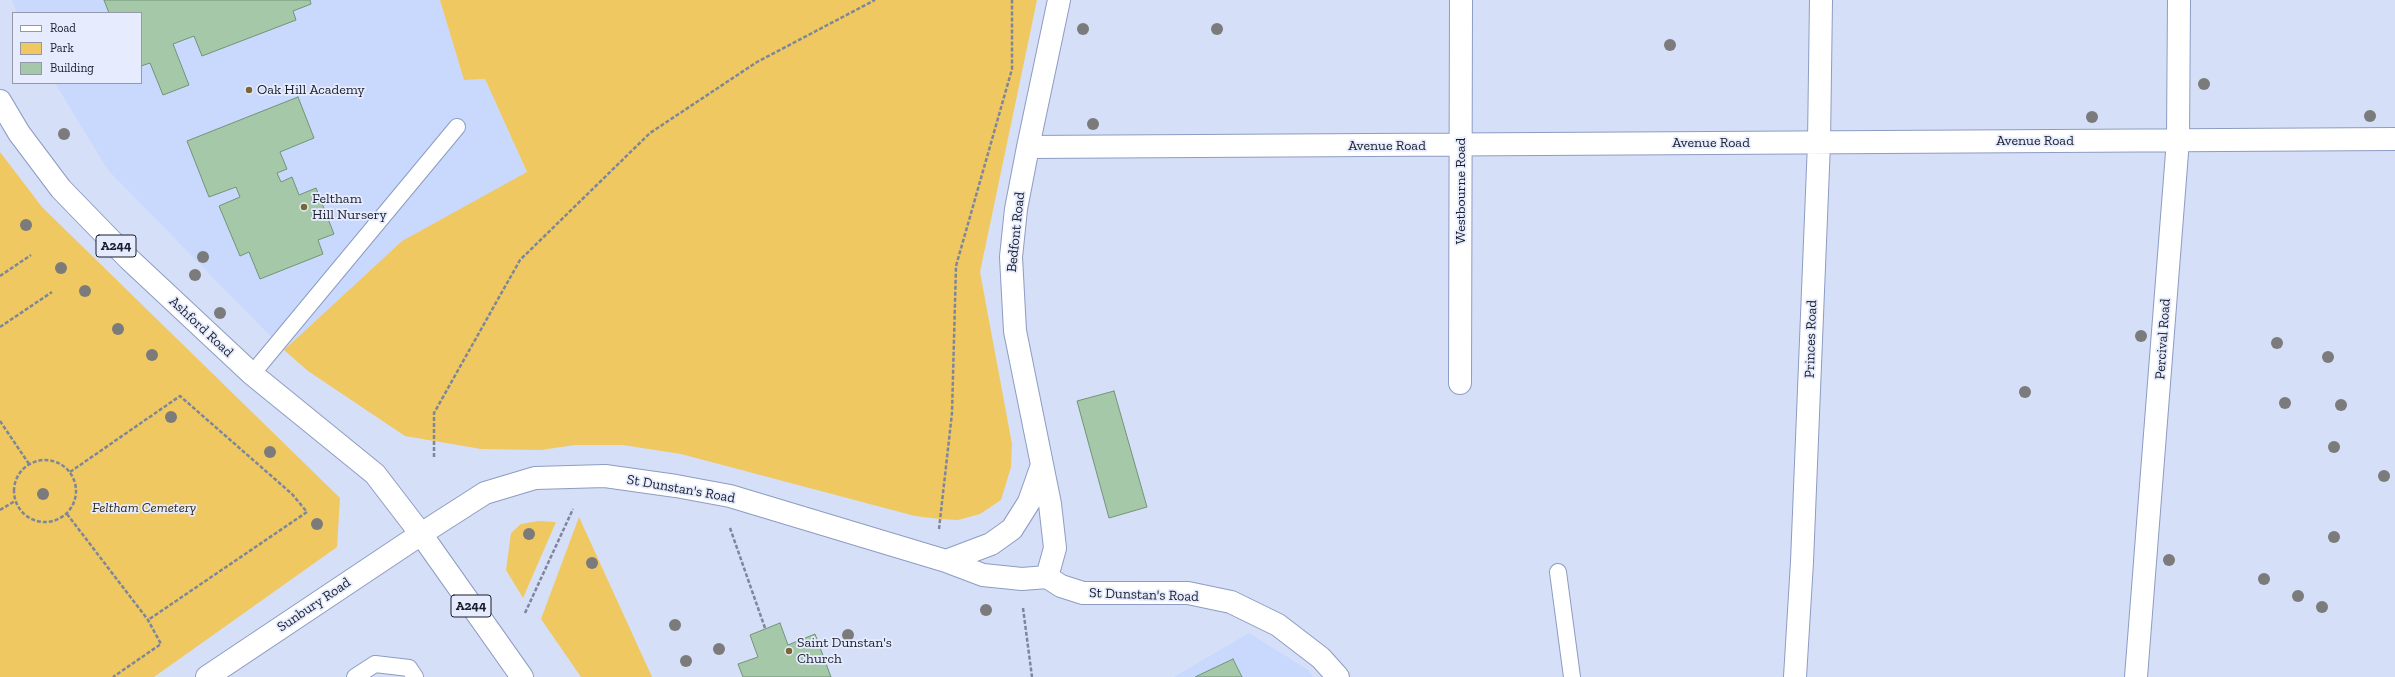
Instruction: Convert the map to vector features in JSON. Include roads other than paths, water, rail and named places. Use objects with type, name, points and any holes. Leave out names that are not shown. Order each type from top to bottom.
[{"type":"street","name":"Bedfont Road","points":[[1042,465],[1015,331],[1011,285],[1011,257],[1016,209],[1059,0]]},
{"type":"street","name":"Westbourne Road","points":[[1460,383],[1462,145],[1461,0]]},
{"type":"street","name":"Princes Road","points":[[1795,677],[1802,562],[1819,143],[1821,0]]},
{"type":"street","name":"Percival Road","points":[[2136,677],[2178,140],[2179,0]]},
{"type":"street","name":"Ashford Road","points":[[0,101],[19,133],[61,189],[129,259],[252,374],[375,474],[421,534]]},
{"type":"street","name":"Avenue Road","points":[[1028,147],[2395,139]]},
{"type":"street","points":[[942,560],[991,544],[1012,529],[1029,502],[1042,465]]},
{"type":"street","points":[[1042,465],[1050,504],[1055,548],[1047,577]]},
{"type":"street","name":"St Dunstan's Road","points":[[421,534],[485,493],[535,478],[605,476],[730,496],[942,560],[983,575],[1022,579],[1047,577],[1061,586],[1083,593],[1188,593],[1231,602],[1278,625],[1321,658],[1338,677]]},
{"type":"street","name":"Sunbury Road","points":[[207,677],[421,534]]},
{"type":"street","name":"A244","points":[[421,534],[522,677]]},
{"type":"lane","points":[[252,374],[457,127]]},
{"type":"lane","points":[[1558,572],[1572,677]]},
{"type":"lane","points":[[355,677],[375,664],[409,668],[415,677]]},
{"type":"place","name":"Oak Hill Academy","points":[[249,90]]},
{"type":"place","name":"Feltham Hill Nursery","points":[[304,207]]},
{"type":"place","name":"Saint Dunstan's Church","points":[[789,651]]},
{"type":"park label","name":"Feltham Cemetery","points":[[144,508]]}]
